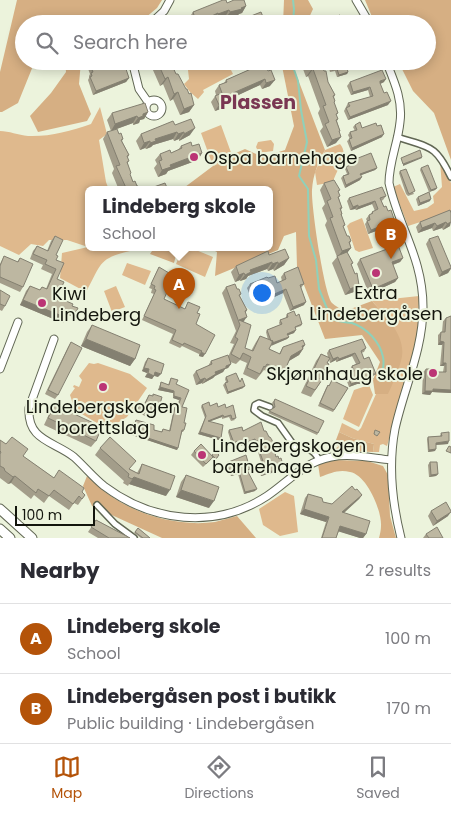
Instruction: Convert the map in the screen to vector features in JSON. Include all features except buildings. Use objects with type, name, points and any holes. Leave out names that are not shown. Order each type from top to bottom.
[{"type":"highway","points":[[0,509],[32,538]]},
{"type":"highway","points":[[0,529],[10,538]]},
{"type":"street","points":[[160,15],[170,0]]},
{"type":"street","points":[[356,0],[365,15]]},
{"type":"street","points":[[134,70],[139,89],[148,102]]},
{"type":"street","points":[[389,70],[400,100],[400,120],[390,162],[389,183],[418,265],[423,294],[420,339],[396,429],[391,460],[393,500],[401,538]]},
{"type":"street","points":[[397,137],[434,150],[442,158],[451,177]]},
{"type":"street","points":[[0,369],[18,322]]},
{"type":"street","points":[[54,339],[29,408],[29,419],[33,430],[44,440],[74,458],[105,487],[142,508],[173,517],[192,519],[228,514],[241,510],[264,498],[301,470],[318,460],[352,456],[391,460]]},
{"type":"street","points":[[270,407],[259,403],[255,405],[254,410],[278,423],[295,447],[312,450],[315,452],[318,460]]},
{"type":"street","points":[[97,506],[115,524],[134,538]]},
{"type":"shaded area","points":[[17,0],[162,0],[157,8],[149,15],[15,15],[15,70],[31,70],[18,103],[2,112],[0,112],[0,72]]},
{"type":"shaded area","points":[[284,0],[308,0],[313,9],[310,15],[283,15]]},
{"type":"shaded area","points":[[365,0],[451,0],[451,160],[434,113],[413,91],[402,70],[436,70],[436,15],[371,15]]},
{"type":"shaded area","points":[[66,70],[80,70],[79,84],[91,114],[87,121],[38,132],[30,116],[51,93]]},
{"type":"shaded area","points":[[188,70],[231,70],[233,74],[203,90],[204,92],[198,99],[184,84],[189,79]]},
{"type":"shaded area","points":[[283,70],[294,70],[325,150],[316,169],[312,190],[325,284],[332,303],[345,311],[372,301],[399,336],[402,352],[401,361],[388,394],[375,394],[373,380],[380,362],[362,335],[325,339],[297,267],[296,232],[284,236],[278,250],[215,276],[217,252],[215,251],[273,251],[273,186],[186,186],[213,166],[233,158],[236,153],[245,149],[263,157],[285,150],[294,126]]},
{"type":"shaded area","points":[[100,107],[107,134],[99,140],[108,186],[85,186],[85,246],[67,240],[49,240],[43,246],[31,244],[19,255],[0,246],[0,131],[36,136],[67,131],[91,124]]},
{"type":"shaded area","points":[[221,125],[233,158],[213,166],[201,133]]},
{"type":"shaded area","points":[[271,140],[274,144],[273,151],[259,153],[256,147],[258,142]]},
{"type":"shaded area","points":[[340,144],[344,153],[333,182],[317,185],[315,172],[325,150]]},
{"type":"shaded area","points":[[440,161],[451,183],[451,218],[445,214],[408,226],[393,187],[400,184],[414,211],[427,208],[434,203],[433,196],[442,187]]},
{"type":"shaded area","points":[[362,218],[373,248],[359,252],[355,250],[347,226]]},
{"type":"shaded area","points":[[85,248],[85,251],[130,251],[106,260],[98,269],[86,292],[60,278],[62,253]]},
{"type":"shaded area","points":[[152,251],[177,251],[174,263],[150,254]]},
{"type":"shaded area","points":[[182,251],[198,251],[213,257],[205,277],[176,264]]},
{"type":"shaded area","points":[[127,263],[151,271],[145,285],[122,275]]},
{"type":"shaded area","points":[[116,286],[125,307],[112,312],[104,291]]},
{"type":"shaded area","points":[[419,296],[418,330],[387,446],[380,445],[379,452],[373,452],[374,444],[339,432],[342,423],[358,431],[376,394],[388,394],[390,321],[372,301]]},
{"type":"shaded area","points":[[89,363],[98,363],[130,374],[147,388],[127,417],[114,425],[107,426],[97,423],[75,410],[70,395],[75,388],[73,387],[74,385],[79,387],[82,380],[79,376]]},
{"type":"shaded area","points":[[369,385],[373,395],[359,427],[343,419],[354,390]]},
{"type":"shaded area","points":[[339,432],[374,444],[373,452],[332,452],[332,450],[338,447],[336,440]]},
{"type":"shaded area","points":[[335,460],[367,461],[383,466],[388,475],[390,516],[396,538],[379,538],[381,519],[376,503],[368,486],[356,475],[342,471],[320,477],[318,464]]},
{"type":"shaded area","points":[[87,476],[105,492],[119,501],[145,513],[159,518],[187,523],[215,522],[237,516],[256,538],[162,538],[92,506],[83,486]]},
{"type":"shaded area","points":[[285,492],[294,496],[298,532],[280,536],[263,525],[259,509]]},
{"type":"waterway","points":[[293,0],[294,15]]},
{"type":"waterway","points":[[294,70],[298,81],[307,142],[299,176],[308,189],[309,236],[316,260],[319,289],[328,311]]},
{"type":"waterway","points":[[332,319],[358,325],[376,341],[384,360],[380,381]]},
{"type":"place","name":"Ospa barnehage","points":[[194,157]]},
{"type":"place","name":"Lindebergåsen post i butikk","points":[[391,259]]},
{"type":"place","name":"Extra Lindebergåsen","points":[[376,273]]},
{"type":"place","name":"Kiwi Lindeberg","points":[[42,303]]},
{"type":"place","name":"Lindeberg skole","points":[[179,309]]},
{"type":"place","name":"Skjønnhaug skole","points":[[433,373]]},
{"type":"place","name":"Lindebergskogen borettslag","points":[[103,387]]},
{"type":"place","name":"Lindebergskogen barnehage","points":[[202,455]]},
{"type":"district","name":"Plassen","points":[[258,102]]}]
